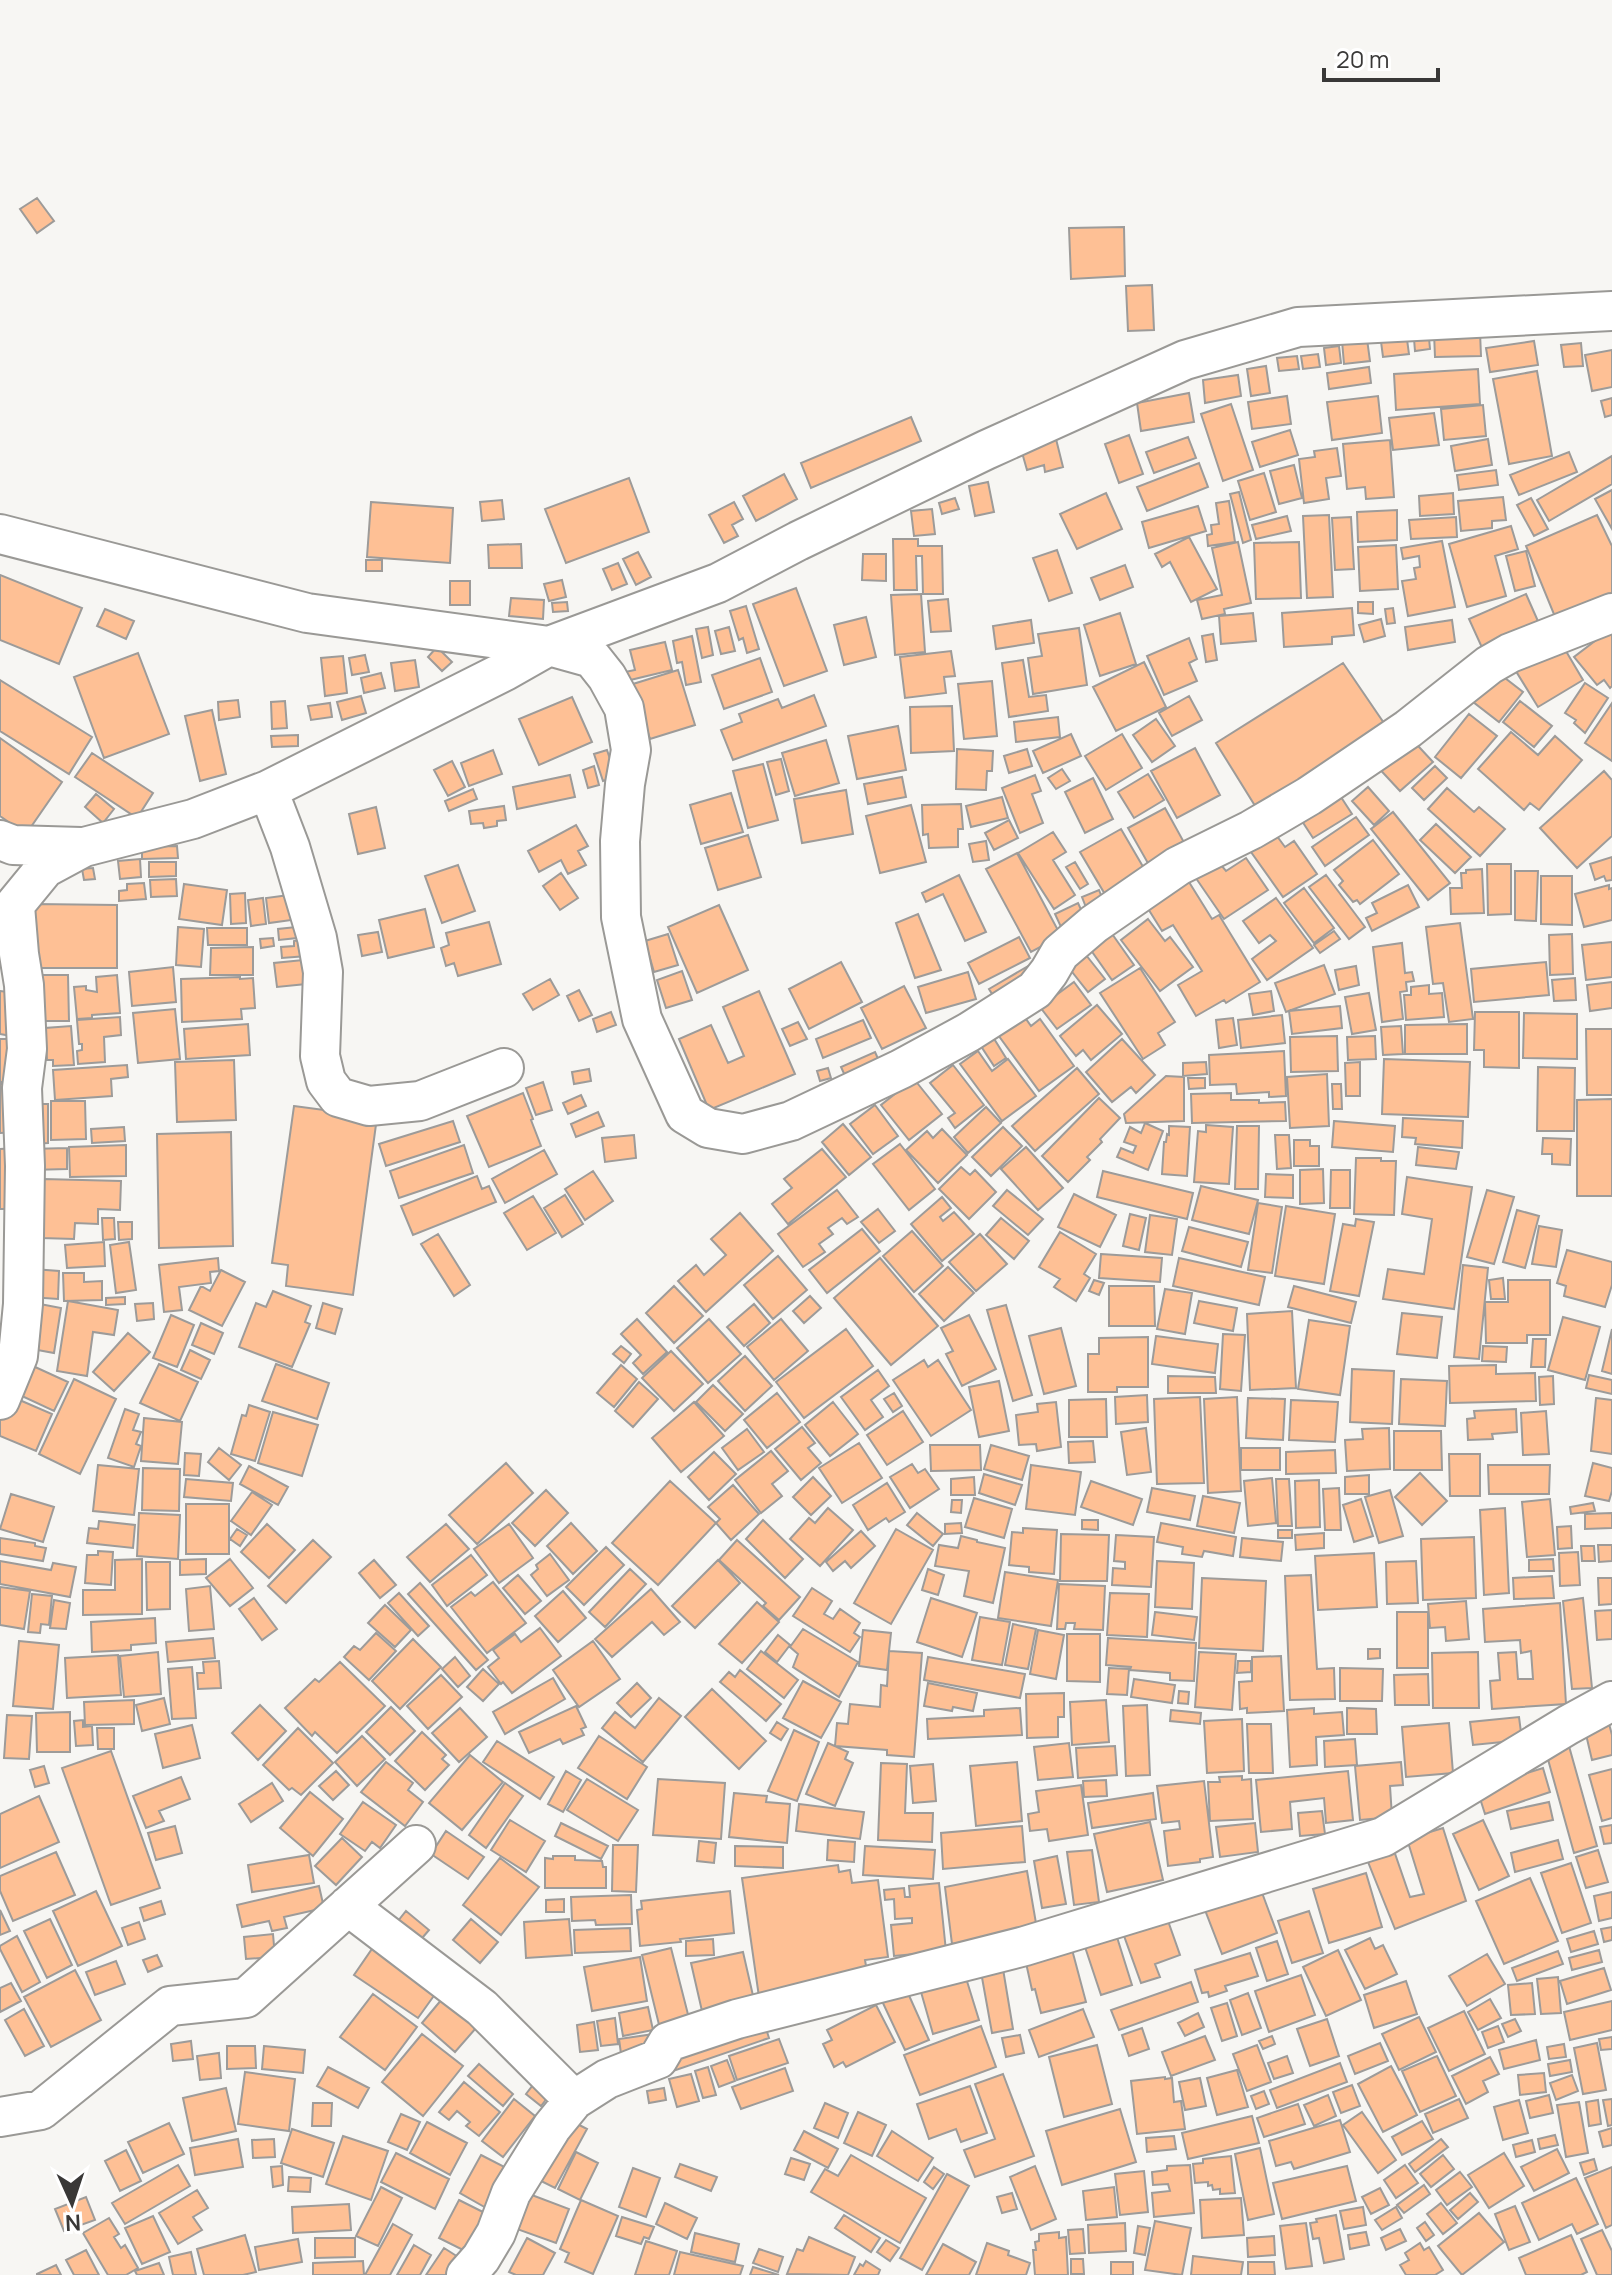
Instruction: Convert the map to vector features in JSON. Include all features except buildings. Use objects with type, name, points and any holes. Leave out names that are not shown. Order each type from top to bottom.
[{"type":"street","points":[[0,1400],[18,1356],[24,1292],[22,1088],[27,1049],[24,985],[8,915],[45,868],[84,847],[193,819],[268,790],[549,646],[718,583],[986,450],[1185,360],[1298,327],[1612,311]]},
{"type":"street","points":[[0,534],[307,613],[549,646],[592,658],[624,708],[631,750],[620,841],[621,917],[642,1019],[685,1114],[708,1128],[743,1134],[791,1121],[901,1069],[969,1032],[1035,990],[1060,953],[1094,924],[1178,866],[1251,830],[1309,796],[1408,729],[1489,665],[1510,653],[1612,613]]},
{"type":"street","points":[[268,790],[290,847],[317,938],[323,972],[320,1056],[326,1081],[338,1097],[369,1106],[420,1101],[504,1068]]},
{"type":"street","points":[[0,840],[13,845],[84,847]]},
{"type":"street","points":[[466,2275],[496,2233],[511,2193],[552,2127],[574,2100],[607,2079],[658,2059],[668,2042],[737,2019],[1025,1946],[1383,1837],[1612,1701]]},
{"type":"street","points":[[0,2117],[41,2110],[170,2006],[246,1998],[416,1845]]},
{"type":"street","points":[[348,1906],[482,2008],[574,2100]]}]
